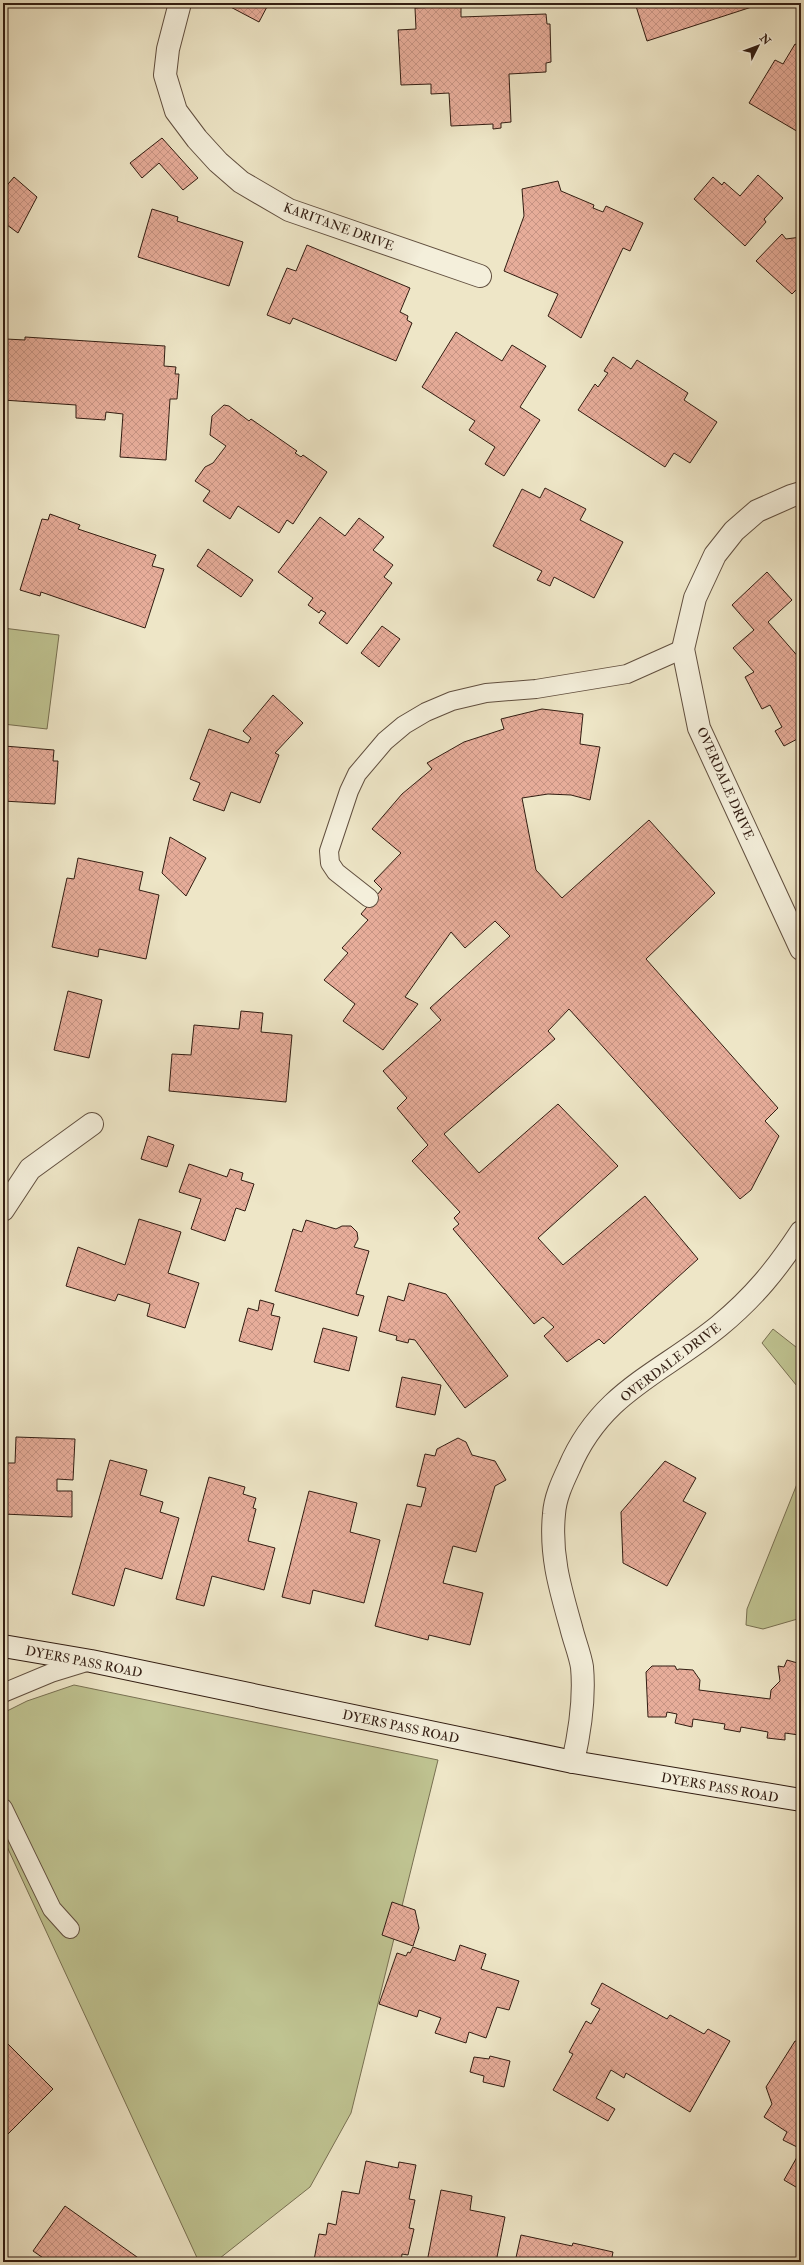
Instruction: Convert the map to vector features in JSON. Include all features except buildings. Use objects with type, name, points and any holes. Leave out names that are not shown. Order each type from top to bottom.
[{"type":"street","name":"KARITANE DRIVE","points":[[180,3],[168,49],[165,75],[176,111],[197,139],[218,162],[240,182],[289,210],[480,276]]},
{"type":"street","name":"OVERDALE DRIVE","points":[[801,494],[791,496],[757,511],[734,531],[715,555],[695,598],[683,650],[700,728],[801,949]]},
{"type":"street","points":[[3,1210],[30,1169],[92,1124]]},
{"type":"street","name":"OVERDALE DRIVE","points":[[573,1762],[583,1702],[582,1666],[557,1580],[552,1546],[554,1512],[560,1489],[578,1446],[598,1419],[637,1384],[718,1327],[746,1302],[776,1271],[801,1232]]},
{"type":"street","name":"DYERS PASS ROAD","points":[[3,1646],[91,1661],[573,1762],[801,1800]]},
{"type":"lane","points":[[369,898],[336,872],[330,863],[329,851],[346,798],[357,774],[385,741],[404,725],[426,712],[452,701],[486,693],[536,689],[628,674],[683,650]]},
{"type":"lane","points":[[3,1693],[51,1673],[91,1661]]},
{"type":"lane","points":[[3,1808],[52,1909],[70,1929]]},
{"type":"green space","points":[[3,628],[59,635],[47,729],[3,724]]},
{"type":"green space","points":[[773,1329],[801,1351],[801,1391],[762,1343]]},
{"type":"green space","points":[[801,1474],[801,1618],[763,1629],[746,1625],[747,1609]]},
{"type":"green space","points":[[74,1685],[438,1760],[351,2113],[310,2187],[215,2262],[199,2262],[3,1838],[3,1713],[27,1701]]}]
